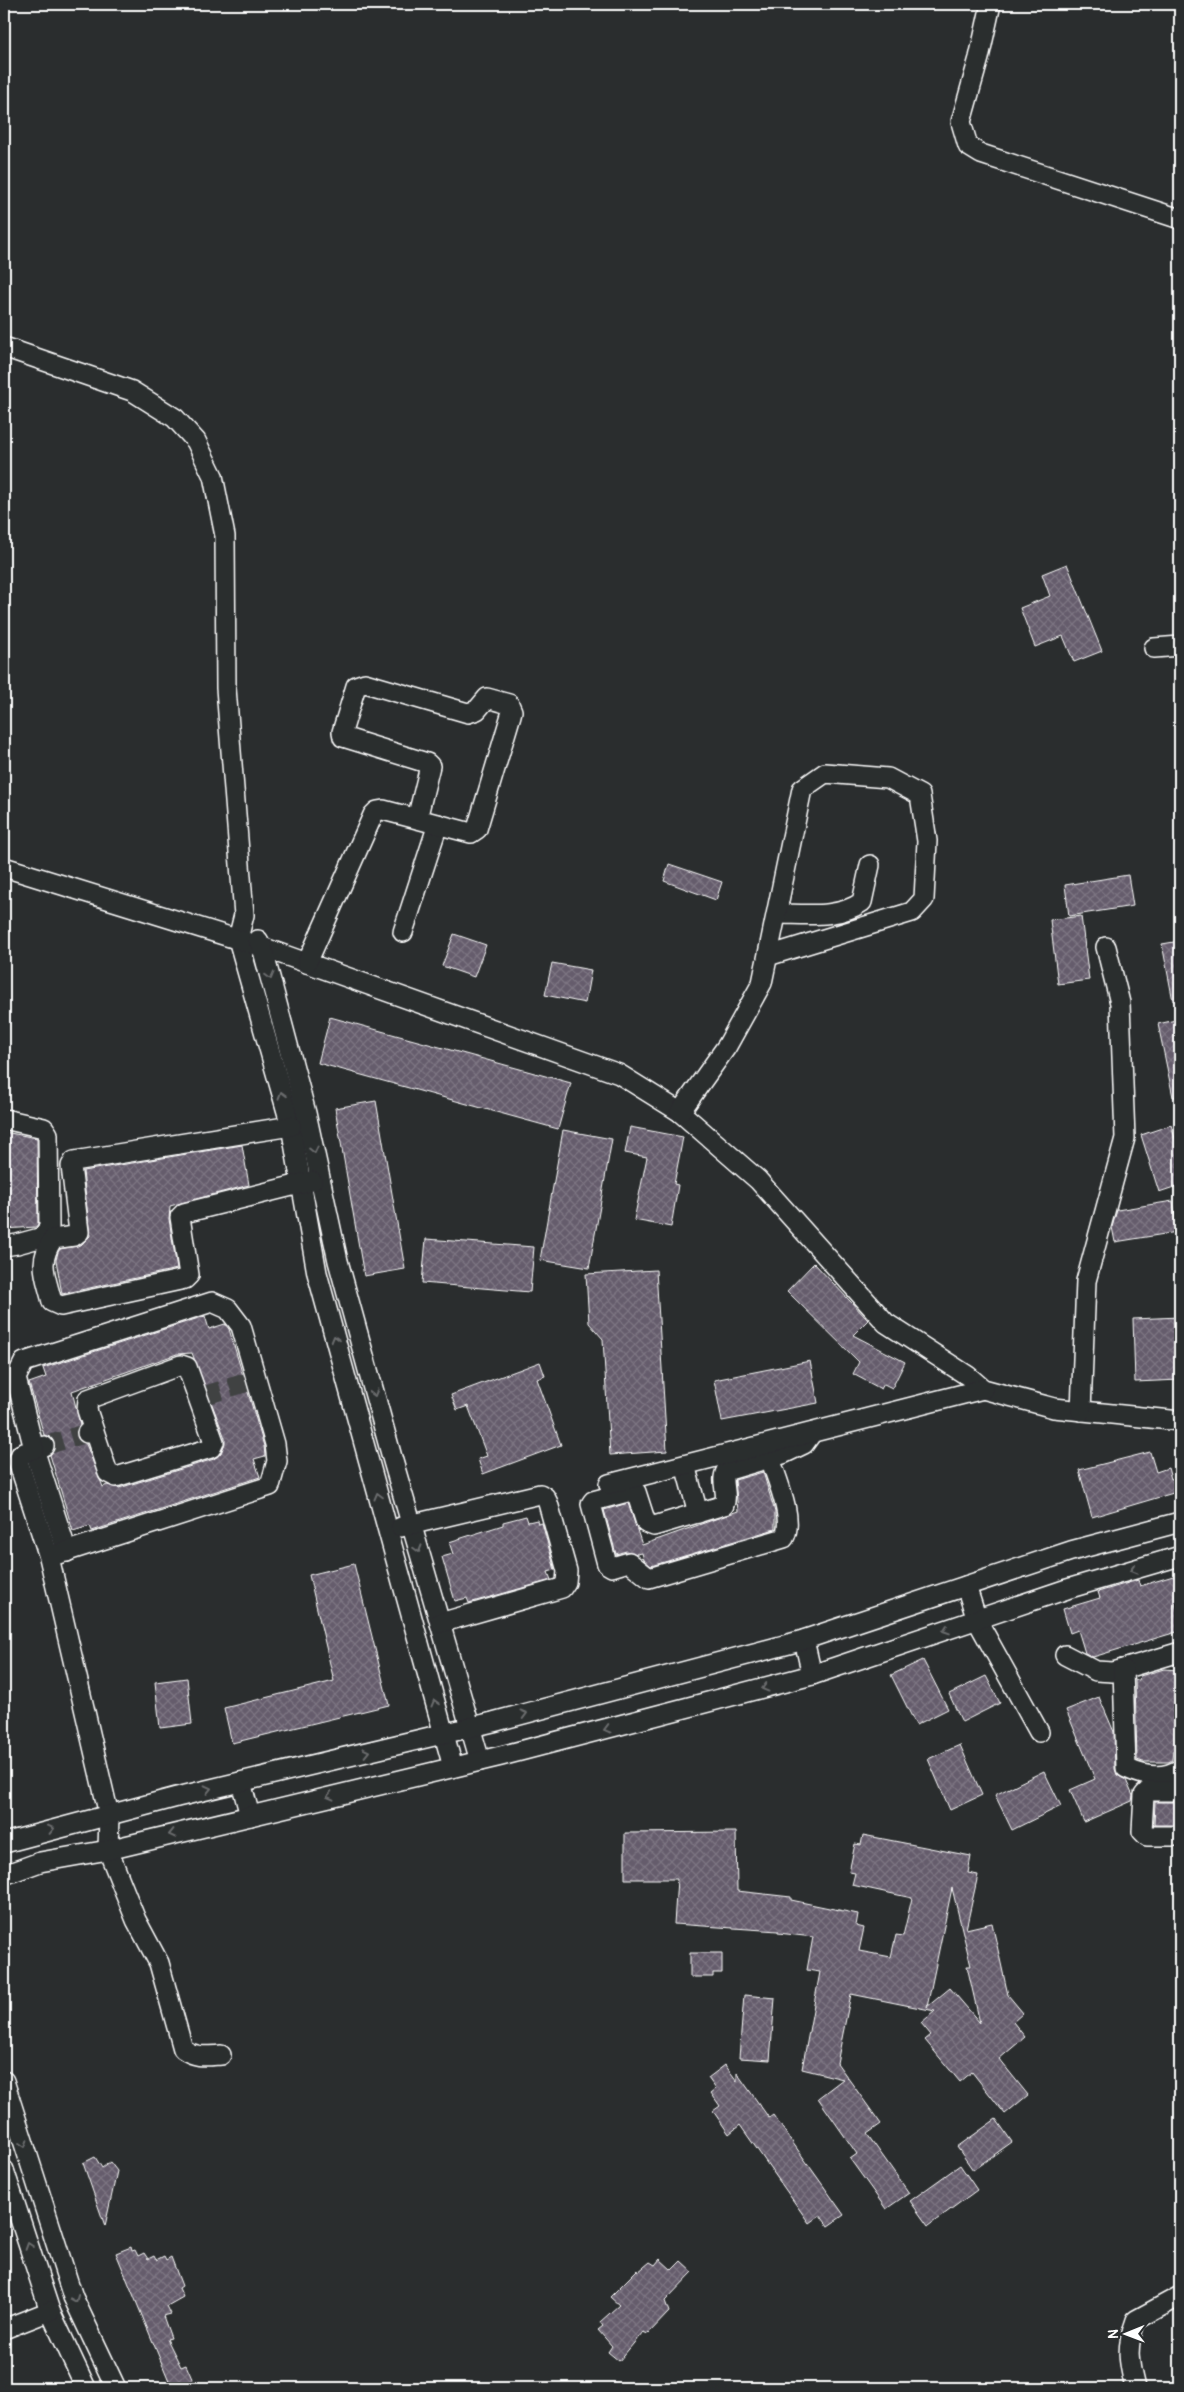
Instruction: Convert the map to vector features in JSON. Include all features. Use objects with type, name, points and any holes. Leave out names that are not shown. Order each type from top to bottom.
[{"type":"street","points":[[991,4],[979,58],[961,122],[968,146],[981,154],[1180,219]]},
{"type":"street","points":[[4,347],[132,391],[175,418],[196,441],[213,476],[225,536],[226,688],[244,915],[238,940],[290,1126],[317,1273],[453,1767]]},
{"type":"street","points":[[1154,648],[1180,646]]},
{"type":"street","points":[[307,963],[373,815],[378,811],[384,810],[417,819],[438,824],[471,833],[478,829],[511,715],[509,704],[487,698],[477,710],[468,713],[365,683],[360,684],[353,691],[343,737],[428,764],[430,768],[417,819]]},
{"type":"street","points":[[680,1112],[727,1046],[762,983],[802,789],[825,773],[888,778],[920,796],[927,842],[924,899],[912,912],[768,956]]},
{"type":"street","points":[[403,932],[438,824]]},
{"type":"street","points":[[777,914],[838,913],[854,908],[862,902],[870,865]]},
{"type":"street","points":[[4,867],[262,947],[619,1074],[680,1112],[758,1180],[886,1323],[968,1376],[983,1389],[1054,1408],[1180,1421]]},
{"type":"street","points":[[244,915],[262,947],[306,1113],[338,1261],[411,1524],[480,1761]]},
{"type":"street","points":[[1081,1411],[1086,1282],[1125,1138],[1120,1003],[1106,947]]},
{"type":"street","points":[[4,1119],[44,1128],[48,1134],[49,1227],[43,1237],[4,1246]]},
{"type":"street","points":[[290,1126],[74,1161],[71,1166],[79,1232],[74,1236],[53,1240],[45,1251],[43,1261],[52,1302],[61,1306],[185,1279],[189,1274],[180,1217],[184,1213],[300,1183],[321,1180]]},
{"type":"street","points":[[58,1555],[270,1486],[277,1461],[275,1444],[252,1380],[241,1326],[228,1309],[212,1302],[24,1362],[16,1378],[39,1447],[21,1454],[18,1461],[58,1555],[110,1815],[108,1850],[136,1920],[159,1963],[183,2048],[191,2055],[200,2057],[221,2055]]},
{"type":"street","points":[[181,1364],[187,1366],[201,1397],[214,1442],[211,1448],[116,1477],[108,1474],[90,1432],[87,1410],[88,1399],[181,1364]]},
{"type":"street","points":[[608,1484],[983,1389]]},
{"type":"street","points":[[770,1458],[788,1520],[788,1532],[784,1538],[649,1578],[629,1562],[612,1567],[607,1564],[591,1504],[593,1501],[631,1491],[636,1492],[646,1523],[654,1526],[724,1505],[727,1499],[723,1477],[726,1471],[770,1458],[804,1444],[812,1432]]},
{"type":"street","points":[[685,1465],[698,1513]]},
{"type":"street","points":[[388,1531],[540,1494],[545,1497],[567,1571],[566,1582],[562,1588],[440,1623]]},
{"type":"street","points":[[4,1843],[241,1782],[471,1727],[804,1640],[1071,1551],[1180,1522]]},
{"type":"street","points":[[4,1875],[40,1862],[108,1850],[480,1761],[812,1675],[1066,1589],[1180,1556]]},
{"type":"street","points":[[966,1586],[977,1620],[1039,1732]]},
{"type":"street","points":[[804,1640],[812,1675]]},
{"type":"street","points":[[1065,1655],[1096,1671],[1113,1672],[1180,1652]]},
{"type":"street","points":[[1123,1669],[1126,1768],[1140,1775],[1170,1776],[1180,1769]]},
{"type":"street","points":[[241,1782],[250,1816]]},
{"type":"street","points":[[1180,1791],[1148,1791],[1144,1795],[1142,1831],[1147,1836],[1180,1836]]},
{"type":"street","points":[[4,2081],[73,2297],[116,2388]]},
{"type":"street","points":[[4,2170],[50,2311],[86,2388]]},
{"type":"street","points":[[1135,2388],[1130,2369],[1128,2341],[1136,2320],[1180,2296]]},
{"type":"street","points":[[4,2329],[50,2311]]},
{"type":"building","points":[[1067,564],[1102,651],[1074,662],[1063,636],[1035,647],[1020,608],[1050,596],[1042,574]]},
{"type":"building","points":[[669,864],[722,882],[716,900],[664,881]]},
{"type":"building","points":[[1128,875],[1133,906],[1069,916],[1065,885]]},
{"type":"building","points":[[1081,916],[1089,980],[1058,984],[1050,920]]},
{"type":"building","points":[[454,934],[486,945],[474,977],[442,966]]},
{"type":"building","points":[[1180,941],[1180,1000],[1173,1001],[1162,944]]},
{"type":"building","points":[[552,963],[591,970],[585,1003],[545,995]]},
{"type":"building","points":[[330,1017],[571,1083],[558,1129],[318,1063]]},
{"type":"building","points":[[1180,1019],[1180,1097],[1173,1097],[1158,1024]]},
{"type":"building","points":[[376,1101],[405,1269],[364,1276],[335,1108]]},
{"type":"building","points":[[1171,1125],[1180,1155],[1180,1185],[1159,1192],[1141,1135]]},
{"type":"building","points":[[630,1127],[683,1137],[674,1184],[678,1185],[671,1227],[634,1220],[647,1157],[625,1153]]},
{"type":"building","points":[[563,1130],[612,1139],[589,1268],[540,1260]]},
{"type":"building","points":[[4,1132],[37,1138],[38,1224],[36,1227],[4,1229]]},
{"type":"building","points":[[242,1145],[249,1185],[170,1206],[169,1219],[177,1269],[62,1294],[56,1260],[58,1252],[60,1249],[81,1245],[90,1236],[83,1171]]},
{"type":"building","points":[[1173,1201],[1177,1232],[1115,1242],[1112,1227],[1117,1210]]},
{"type":"building","points":[[426,1239],[534,1247],[530,1292],[422,1283]]},
{"type":"building","points":[[814,1263],[868,1320],[853,1335],[905,1362],[892,1388],[884,1384],[881,1389],[853,1374],[859,1362],[787,1291]]},
{"type":"building","points":[[656,1270],[667,1451],[610,1455],[603,1339],[589,1323],[586,1274]]},
{"type":"building","points":[[205,1316],[209,1329],[225,1324],[229,1329],[264,1446],[265,1456],[254,1459],[260,1477],[92,1531],[90,1526],[73,1531],[50,1455],[55,1449],[55,1442],[44,1435],[29,1383],[46,1377],[43,1368]],"holes":[[[192,1353],[225,1438],[221,1453],[214,1459],[119,1488],[107,1485],[103,1487],[86,1444],[76,1437],[76,1430],[80,1424],[72,1391],[177,1354]]]},
{"type":"building","points":[[1180,1317],[1180,1380],[1135,1382],[1133,1319]]},
{"type":"building","points":[[810,1361],[818,1403],[722,1421],[714,1380]]},
{"type":"building","points":[[540,1362],[545,1376],[537,1379],[561,1445],[483,1474],[478,1459],[487,1456],[468,1406],[457,1410],[451,1395]]},
{"type":"building","points":[[1150,1452],[1156,1472],[1168,1468],[1171,1479],[1180,1476],[1180,1491],[1092,1517],[1079,1470]]},
{"type":"building","points":[[763,1472],[775,1512],[775,1529],[651,1566],[644,1560],[642,1553],[637,1554],[626,1551],[616,1554],[604,1510],[628,1503],[642,1545],[738,1511],[735,1480]]},
{"type":"building","points":[[526,1516],[528,1522],[537,1520],[538,1524],[542,1523],[555,1570],[548,1572],[551,1580],[469,1603],[467,1598],[455,1601],[442,1557],[453,1554],[449,1542],[503,1525],[503,1522]]},
{"type":"building","points":[[354,1564],[389,1705],[232,1743],[224,1708],[334,1681],[309,1575]]},
{"type":"building","points":[[1180,1574],[1180,1603],[1175,1604],[1180,1621],[1180,1631],[1093,1657],[1085,1653],[1078,1630],[1070,1633],[1063,1609],[1100,1598],[1098,1592],[1138,1580],[1140,1586]]},
{"type":"building","points":[[923,1660],[948,1709],[916,1725],[891,1675]]},
{"type":"building","points":[[1164,1669],[1178,1670],[1177,1683],[1180,1684],[1180,1697],[1178,1750],[1173,1750],[1172,1760],[1169,1762],[1143,1762],[1137,1760],[1135,1680],[1139,1680],[1140,1676]]},
{"type":"building","points":[[986,1676],[1000,1703],[962,1722],[949,1694]]},
{"type":"building","points":[[187,1678],[192,1724],[160,1728],[155,1682]]},
{"type":"building","points":[[1099,1697],[1114,1732],[1115,1769],[1117,1775],[1126,1780],[1133,1796],[1132,1801],[1084,1822],[1070,1790],[1095,1779],[1066,1710]]},
{"type":"building","points":[[960,1745],[982,1795],[950,1810],[928,1759]]},
{"type":"building","points":[[1044,1771],[1061,1806],[1012,1830],[995,1795]]},
{"type":"building","points":[[1155,1802],[1180,1802],[1180,1825],[1154,1825]]},
{"type":"building","points":[[736,1832],[737,1891],[791,1897],[791,1900],[858,1914],[856,1926],[864,1928],[859,1951],[891,1957],[896,1935],[903,1936],[912,1898],[852,1885],[855,1873],[849,1872],[855,1844],[861,1845],[863,1835],[971,1856],[968,1873],[978,1875],[966,1929],[992,1923],[1008,1995],[1023,2013],[1013,2022],[1025,2037],[999,2059],[1028,2095],[1005,2114],[972,2072],[960,2082],[925,2040],[931,2035],[921,2023],[935,2011],[851,1994],[837,2063],[881,2124],[867,2134],[909,2193],[886,2209],[850,2159],[857,2154],[818,2098],[843,2079],[802,2069],[820,1972],[807,1970],[813,1937],[778,1933],[778,1931],[674,1924],[677,1879],[625,1879],[625,1833]],"holes":[[[952,1888],[971,1966],[967,1966],[980,2023],[950,1988],[927,2007]]]},
{"type":"building","points":[[690,1953],[722,1953],[722,1973],[713,1973],[713,1977],[690,1977]]},
{"type":"building","points":[[744,1995],[775,1998],[770,2060],[739,2058]]},
{"type":"building","points":[[725,2065],[737,2081],[737,2073],[769,2118],[773,2115],[844,2215],[828,2226],[820,2215],[809,2223],[740,2125],[729,2134],[713,2111],[720,2106],[711,2093],[716,2089],[708,2078]]},
{"type":"building","points":[[996,2119],[1012,2142],[973,2170],[957,2147]]},
{"type":"building","points":[[95,2157],[102,2168],[110,2162],[117,2171],[105,2226],[83,2163]]},
{"type":"building","points":[[960,2165],[977,2190],[928,2226],[910,2201]]},
{"type":"building","points":[[131,2247],[132,2251],[135,2250],[138,2256],[144,2253],[148,2259],[154,2256],[156,2260],[164,2256],[166,2260],[171,2257],[182,2286],[179,2288],[183,2297],[167,2306],[171,2314],[163,2316],[171,2338],[167,2339],[181,2367],[186,2365],[196,2388],[172,2388],[116,2253]]},
{"type":"building","points":[[660,2259],[672,2270],[681,2261],[693,2272],[665,2301],[669,2312],[648,2334],[643,2332],[619,2361],[608,2352],[612,2346],[598,2330],[603,2326],[600,2322],[619,2305],[610,2297],[637,2270],[638,2272],[650,2262],[655,2265]]},
{"type":"tunnel","points":[[203,1396],[248,1382]]},
{"type":"tunnel","points":[[44,1446],[87,1433]]}]
